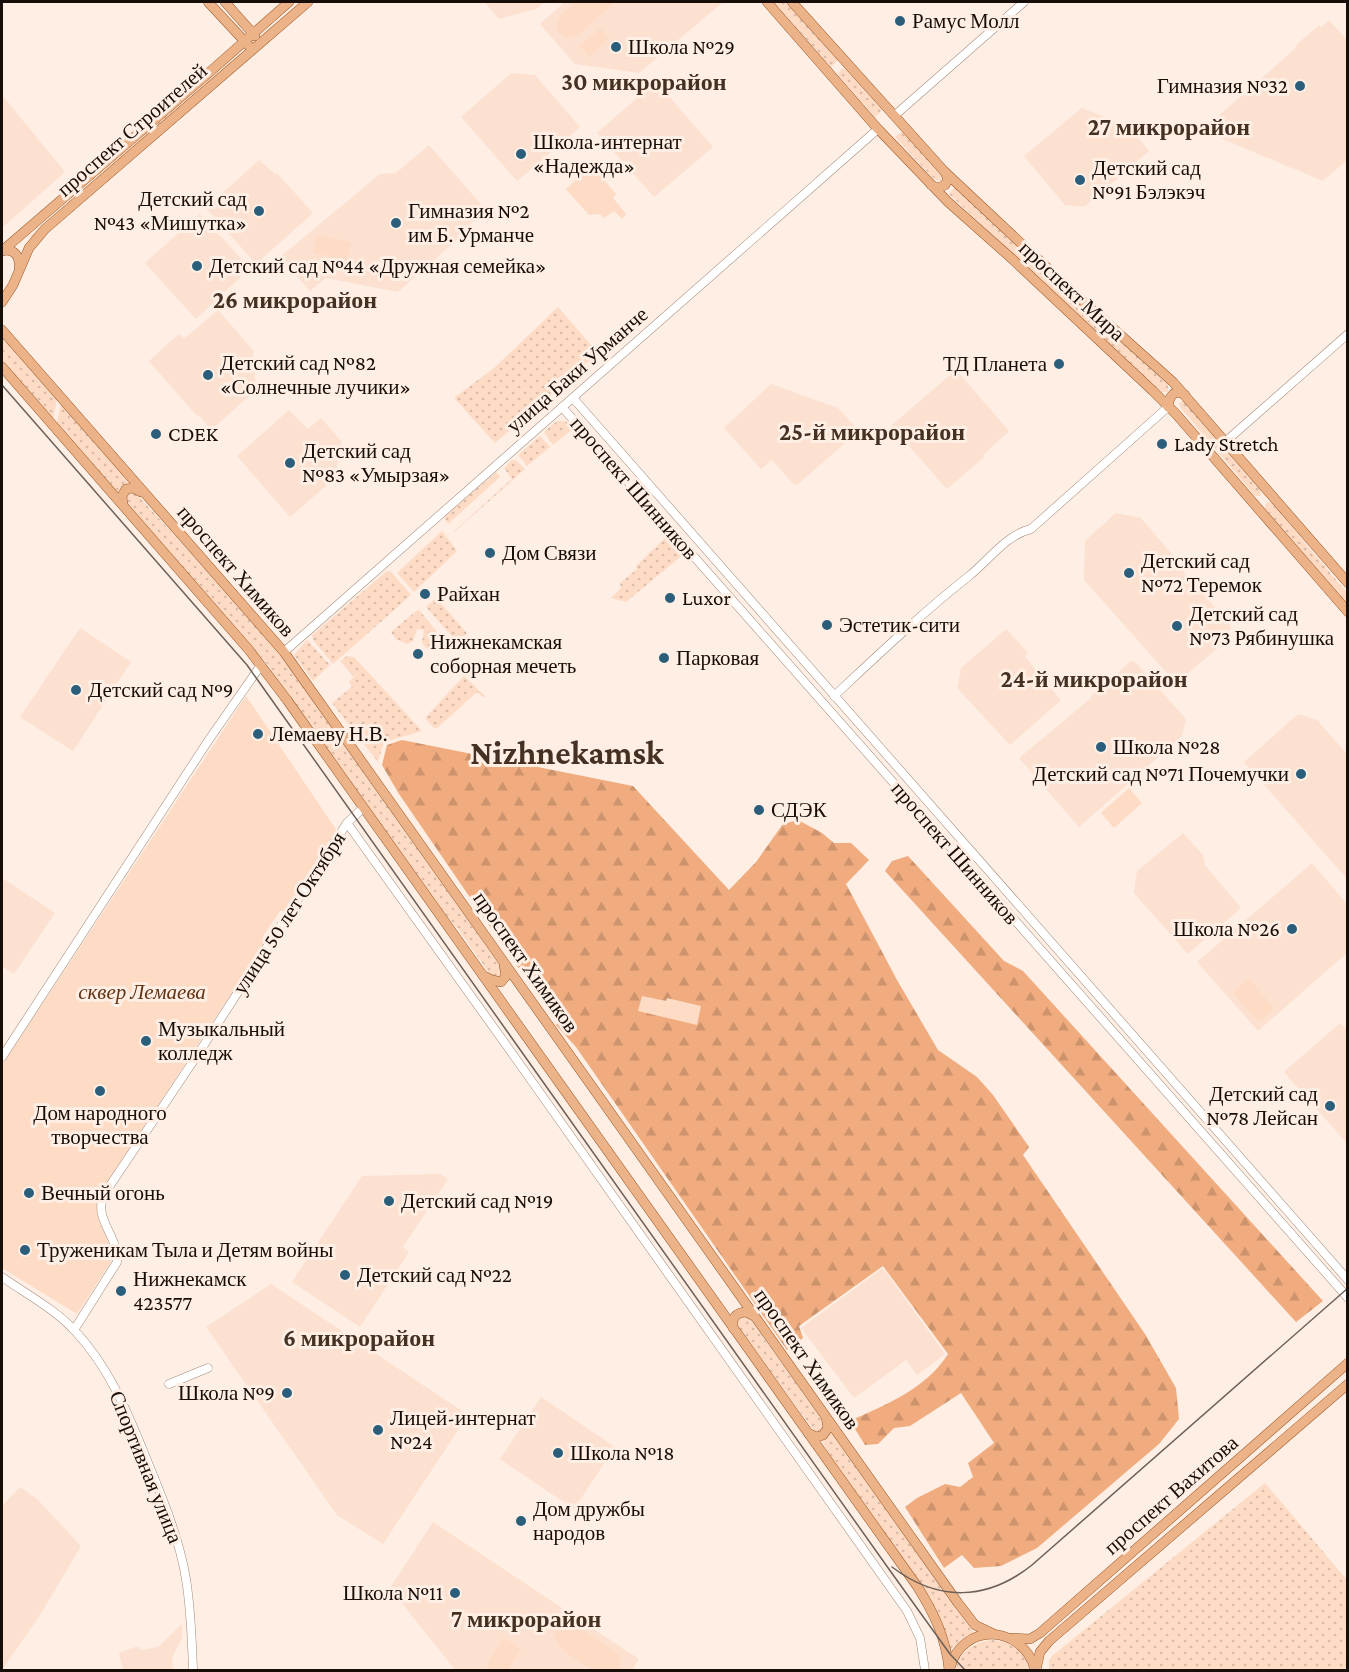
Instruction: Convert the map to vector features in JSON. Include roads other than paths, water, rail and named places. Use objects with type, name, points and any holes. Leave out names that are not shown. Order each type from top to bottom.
[{"type":"main road","points":[[208,2],[252,50]]},
{"type":"main road","points":[[225,2],[261,42]]},
{"type":"main road","name":"проспект Строителей","points":[[2,251],[289,2]]},
{"type":"main road","name":"проспект Строителей","points":[[2,302],[34,240],[308,2]]},
{"type":"main road","name":"проспект Мира","points":[[767,2],[878,129],[931,185],[1168,407],[1347,612]]},
{"type":"main road","name":"проспект Мира","points":[[792,2],[945,172],[1185,395],[1347,583]]},
{"type":"main road","points":[[836,80],[834,73],[837,66],[844,64],[851,67]]},
{"type":"main road","name":"улица Баки Урманче","points":[[878,129],[894,116]]},
{"type":"main road","points":[[931,185],[938,188],[945,185],[948,179],[945,172]]},
{"type":"main road","points":[[25,231],[27,241],[34,240]]},
{"type":"main road","points":[[2,251],[11,251],[17,255],[19,272]]},
{"type":"main road","name":"проспект Химиков","points":[[2,330],[284,652],[969,1618],[975,1625],[994,1634]]},
{"type":"main road","name":"проспект Химиков","points":[[2,367],[261,665],[927,1602],[943,1636],[949,1671]]},
{"type":"main road","points":[[1168,407],[1173,393],[1179,392],[1185,395]]},
{"type":"main road","points":[[124,509],[122,496],[126,489],[133,488],[146,494]]},
{"type":"main road","points":[[1252,501],[1257,503],[1263,501],[1266,498],[1267,489]]},
{"type":"main road","points":[[482,974],[501,982],[506,976],[503,961]]},
{"type":"main road","points":[[734,1330],[733,1319],[739,1313],[748,1312],[756,1318]]},
{"type":"main road","name":"проспект Вахитова","points":[[994,1634],[1026,1640],[1040,1633],[1347,1363]]},
{"type":"main road","name":"проспект Вахитова","points":[[1036,1671],[1040,1652],[1049,1641],[1347,1384]]},
{"type":"main road","points":[[808,1433],[817,1437],[825,1434],[828,1426],[825,1415]]},
{"type":"main road","points":[[949,1671],[953,1659],[964,1645],[982,1636],[994,1634]]},
{"type":"main road","name":"проспект Вахитова","points":[[1012,1638],[1029,1654],[1036,1671]]},
{"type":"street","points":[[894,116],[1024,2]]},
{"type":"street","name":"улица Баки Урманче","points":[[284,652],[878,129]]},
{"type":"street","points":[[1225,442],[1347,334]]},
{"type":"street","name":"проспект Шинников","points":[[573,398],[1347,1280]]},
{"type":"street","name":"проспект Шинников","points":[[562,407],[1347,1298]]},
{"type":"street","points":[[834,696],[960,582],[1012,538],[1031,529],[1168,407]]},
{"type":"street","points":[[2,1057],[208,741],[261,665]]},
{"type":"street","name":"улица 50 лет Октября","points":[[74,1330],[117,1262],[115,1248],[101,1212],[102,1198],[347,824],[363,808]]},
{"type":"street","points":[[347,824],[907,1611],[920,1638],[925,1671]]},
{"type":"street","points":[[1298,1242],[1307,1234]]},
{"type":"street","name":"Спортивная улица","points":[[2,1277],[64,1320],[74,1330],[89,1347],[118,1394],[161,1492],[180,1552],[186,1578],[191,1621],[193,1671]]},
{"type":"street","points":[[169,1384],[208,1368]]},
{"type":"tram line","points":[[2,385],[247,665],[891,1572],[950,1654],[965,1670]]},
{"type":"tram line","points":[[892,1567],[927,1587],[962,1593],[980,1591],[1015,1577],[1032,1565],[1348,1288]]},
{"type":"place","name":"Рамус Молл","points":[[900,21]]},
{"type":"place","name":"Школа №29","points":[[616,47]]},
{"type":"place","name":"Гимназия №32","points":[[1300,86]]},
{"type":"place","name":"Школа-интернат «Надежда»","points":[[521,154]]},
{"type":"place","name":"Детский сад №91 Бэлэкэч","points":[[1080,180]]},
{"type":"place","name":"Детский сад №43 «Мишутка»","points":[[259,211]]},
{"type":"place","name":"Гимназия №2 им Б. Урманче","points":[[396,223]]},
{"type":"place","name":"Детский сад №44 «Дружная семейка»","points":[[197,266]]},
{"type":"place","name":"ТД Планета","points":[[1059,364]]},
{"type":"place","name":"Детский сад №82 «Солнечные лучики»","points":[[208,375]]},
{"type":"place","name":"CDEK","points":[[156,434]]},
{"type":"place","name":"Lady Stretch","points":[[1162,444]]},
{"type":"place","name":"Детский сад №83 «Умырзая»","points":[[290,463]]},
{"type":"place","name":"Дом Связи","points":[[490,553]]},
{"type":"place","name":"Детский сад №72 Теремок","points":[[1129,573]]},
{"type":"place","name":"Райхан","points":[[425,594]]},
{"type":"place","name":"Luxor","points":[[670,598]]},
{"type":"place","name":"Эстетик-сити","points":[[827,625]]},
{"type":"place","name":"Детский сад №73 Рябинушка","points":[[1177,626]]},
{"type":"place","name":"Нижнекамская соборная мечеть","points":[[418,654]]},
{"type":"place","name":"Парковая","points":[[664,658]]},
{"type":"place","name":"Детский сад №9","points":[[76,690]]},
{"type":"place","name":"Лемаеву Н.В.","points":[[258,734]]},
{"type":"place","name":"Школа №28","points":[[1101,747]]},
{"type":"place","name":"Детский сад №71 Почемучки","points":[[1301,774]]},
{"type":"place","name":"СДЭК","points":[[759,810]]},
{"type":"place","name":"Школа №26","points":[[1292,929]]},
{"type":"place","name":"Музыкальный колледж","points":[[146,1041]]},
{"type":"place","name":"Дом народного творчества","points":[[100,1091]]},
{"type":"place","name":"Детский сад №78 Лейсан","points":[[1330,1106]]},
{"type":"place","name":"Вечный огонь","points":[[29,1193]]},
{"type":"place","name":"Детский сад №19","points":[[389,1201]]},
{"type":"place","name":"Труженикам Тыла и Детям войны","points":[[25,1250]]},
{"type":"place","name":"Детский сад №22","points":[[345,1275]]},
{"type":"place","name":"Нижнекамск 423577","points":[[121,1291]]},
{"type":"place","name":"Школа №9","points":[[287,1393]]},
{"type":"place","name":"Лицей-интернат №24","points":[[378,1430]]},
{"type":"place","name":"Школа №18","points":[[558,1453]]},
{"type":"place","name":"Дом дружбы народов","points":[[521,1521]]},
{"type":"place","name":"Школа №11","points":[[455,1593]]},
{"type":"district","name":"30 микрорайон","points":[[644,81]]},
{"type":"district","name":"27 микрорайон","points":[[1169,126]]},
{"type":"district","name":"26 микрорайон","points":[[295,299]]},
{"type":"district","name":"25-й микрорайон","points":[[872,431]]},
{"type":"district","name":"24-й микрорайон","points":[[1094,678]]},
{"type":"district","name":"Nizhnekamsk","points":[[567,752]]},
{"type":"district","name":"6 микрорайон","points":[[359,1337]]},
{"type":"district","name":"7 микрорайон","points":[[526,1618]]},
{"type":"park label","name":"сквер Лемаева","points":[[142,992]]}]
